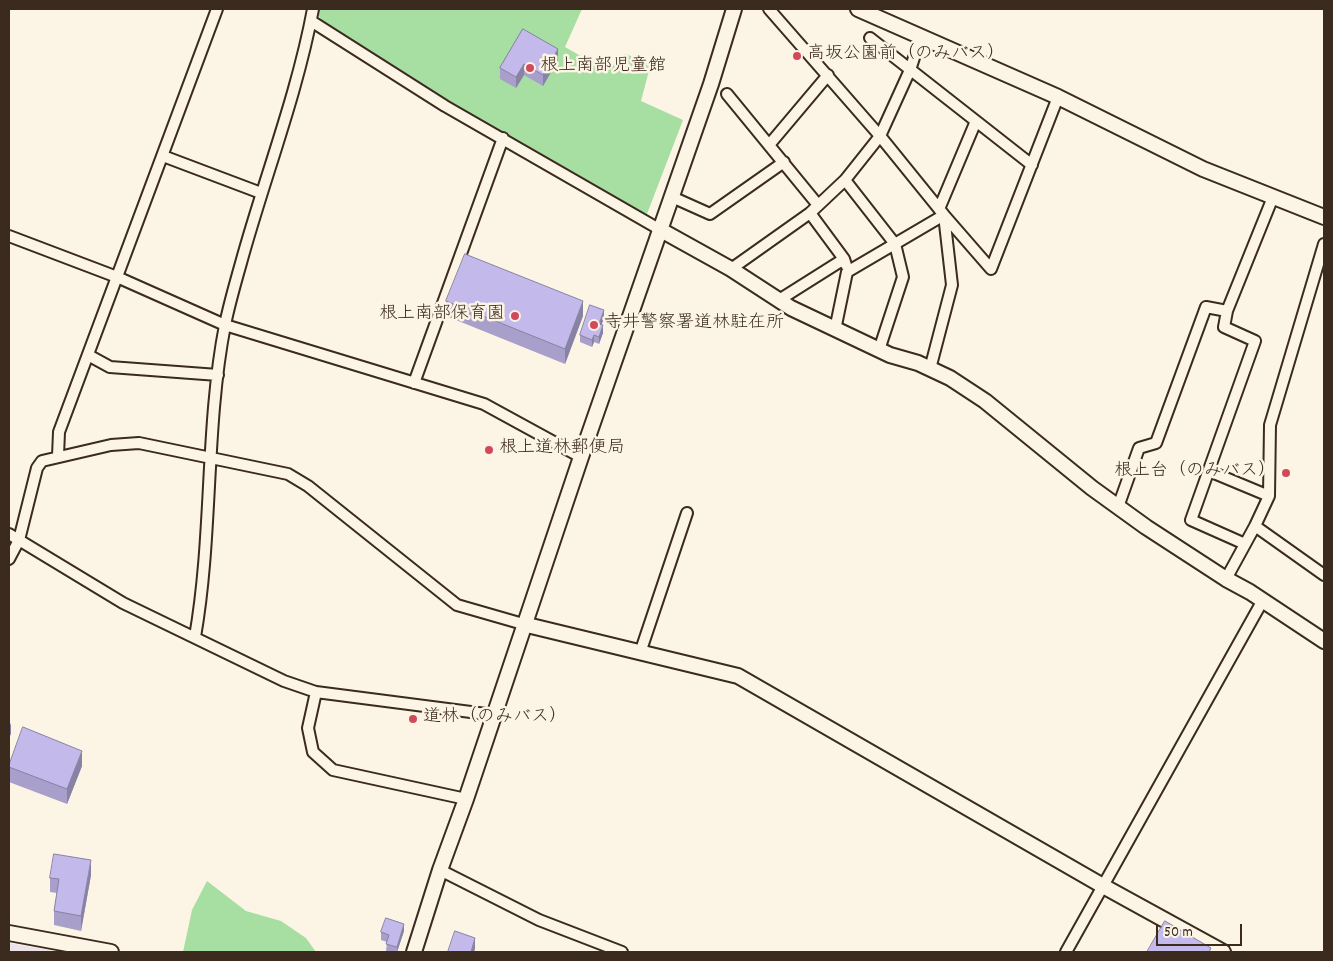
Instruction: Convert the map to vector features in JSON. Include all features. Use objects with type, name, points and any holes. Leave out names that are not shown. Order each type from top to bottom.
[{"type":"street","points":[[58,456],[58,432],[217,9]]},
{"type":"street","points":[[195,637],[202,600],[211,457],[218,375],[225,325],[261,193],[296,79],[313,9]]},
{"type":"street","points":[[414,952],[440,870],[466,800],[581,457],[711,84],[734,9]]},
{"type":"street","points":[[769,9],[828,75],[991,269],[1058,97]]},
{"type":"street","points":[[858,9],[1058,97],[1204,169],[1324,217]]},
{"type":"street","points":[[310,21],[445,106],[731,269],[779,300],[835,330],[879,350],[950,378],[985,401],[1092,488],[1146,527],[1226,579],[1263,600],[1324,642]]},
{"type":"street","points":[[731,269],[810,213],[846,180],[880,136],[910,70],[921,36]]},
{"type":"street","points":[[870,38],[1032,165]]},
{"type":"street","points":[[770,145],[828,75]]},
{"type":"street","points":[[727,94],[818,205]]},
{"type":"street","points":[[930,369],[952,285],[942,212],[976,121]]},
{"type":"street","points":[[414,383],[503,138]]},
{"type":"street","points":[[163,156],[261,193]]},
{"type":"street","points":[[672,197],[710,214],[784,162]]},
{"type":"street","points":[[846,180],[895,244],[902,277],[879,350]]},
{"type":"street","points":[[1245,544],[1191,520],[1255,341],[1224,327],[1227,311],[1273,197]]},
{"type":"street","points":[[847,272],[895,244],[942,212]]},
{"type":"street","points":[[810,213],[844,259],[847,272],[835,330]]},
{"type":"street","points":[[9,236],[117,277],[225,325],[484,404],[581,457]]},
{"type":"street","points":[[1226,579],[1269,496],[1270,425],[1324,244]]},
{"type":"street","points":[[779,300],[844,259]]},
{"type":"street","points":[[1118,507],[1139,448],[1156,443],[1206,307],[1227,311]]},
{"type":"street","points":[[88,355],[110,367],[218,375]]},
{"type":"street","points":[[9,559],[19,540],[37,468],[42,461],[58,456],[111,446],[140,443],[288,474],[308,486],[457,605],[524,624],[738,676],[1103,886],[1224,952]]},
{"type":"street","points":[[1209,471],[1269,496]]},
{"type":"street","points":[[640,653],[687,513]]},
{"type":"street","points":[[1255,526],[1324,575]]},
{"type":"street","points":[[9,534],[123,603],[195,637],[251,667],[284,681],[316,692],[494,715]]},
{"type":"street","points":[[1066,952],[1263,600]]},
{"type":"street","points":[[316,692],[308,728],[313,752],[333,770],[466,800]]},
{"type":"street","points":[[440,870],[539,920],[622,952]]},
{"type":"street","points":[[9,933],[112,952]]},
{"type":"shaded area","points":[[9,943],[59,952],[9,952]]},
{"type":"green space","points":[[318,9],[582,9],[565,47],[600,67],[613,65],[625,54],[651,63],[641,101],[683,120],[647,214],[619,201],[451,102],[362,53],[324,26],[317,12]]},
{"type":"green space","points":[[207,881],[246,911],[281,921],[306,938],[316,952],[183,952],[192,910]]},
{"type":"building","name":"根上南部児童館","points":[[523,29],[558,49],[543,75],[524,64],[516,77],[500,68]]},
{"type":"building","name":"根上南部保育園","points":[[465,254],[583,301],[565,349],[446,301]]},
{"type":"building","name":"寺井警察署道林駐在所","points":[[590,305],[604,310],[599,324],[603,325],[599,337],[594,335],[592,340],[580,335]]},
{"type":"building","points":[[23,727],[82,751],[67,789],[9,767]]},
{"type":"building","points":[[54,854],[91,860],[81,916],[54,911],[59,879],[50,878]]},
{"type":"building","points":[[386,918],[404,924],[397,947],[386,944],[389,935],[381,932]]},
{"type":"building","points":[[1165,921],[1211,948],[1209,952],[1147,952]]},
{"type":"building","points":[[455,931],[475,938],[471,952],[448,952]]},
{"type":"place","name":"高坂公園前（のみバス）","points":[[797,56]]},
{"type":"place","name":"根上南部児童館","points":[[530,68]]},
{"type":"place","name":"根上南部保育園","points":[[515,316]]},
{"type":"place","name":"寺井警察署道林駐在所","points":[[594,325]]},
{"type":"place","name":"根上道林郵便局","points":[[489,450]]},
{"type":"place","name":"根上台（のみバス）","points":[[1286,473]]},
{"type":"place","name":"道林（のみバス）","points":[[413,719]]}]
